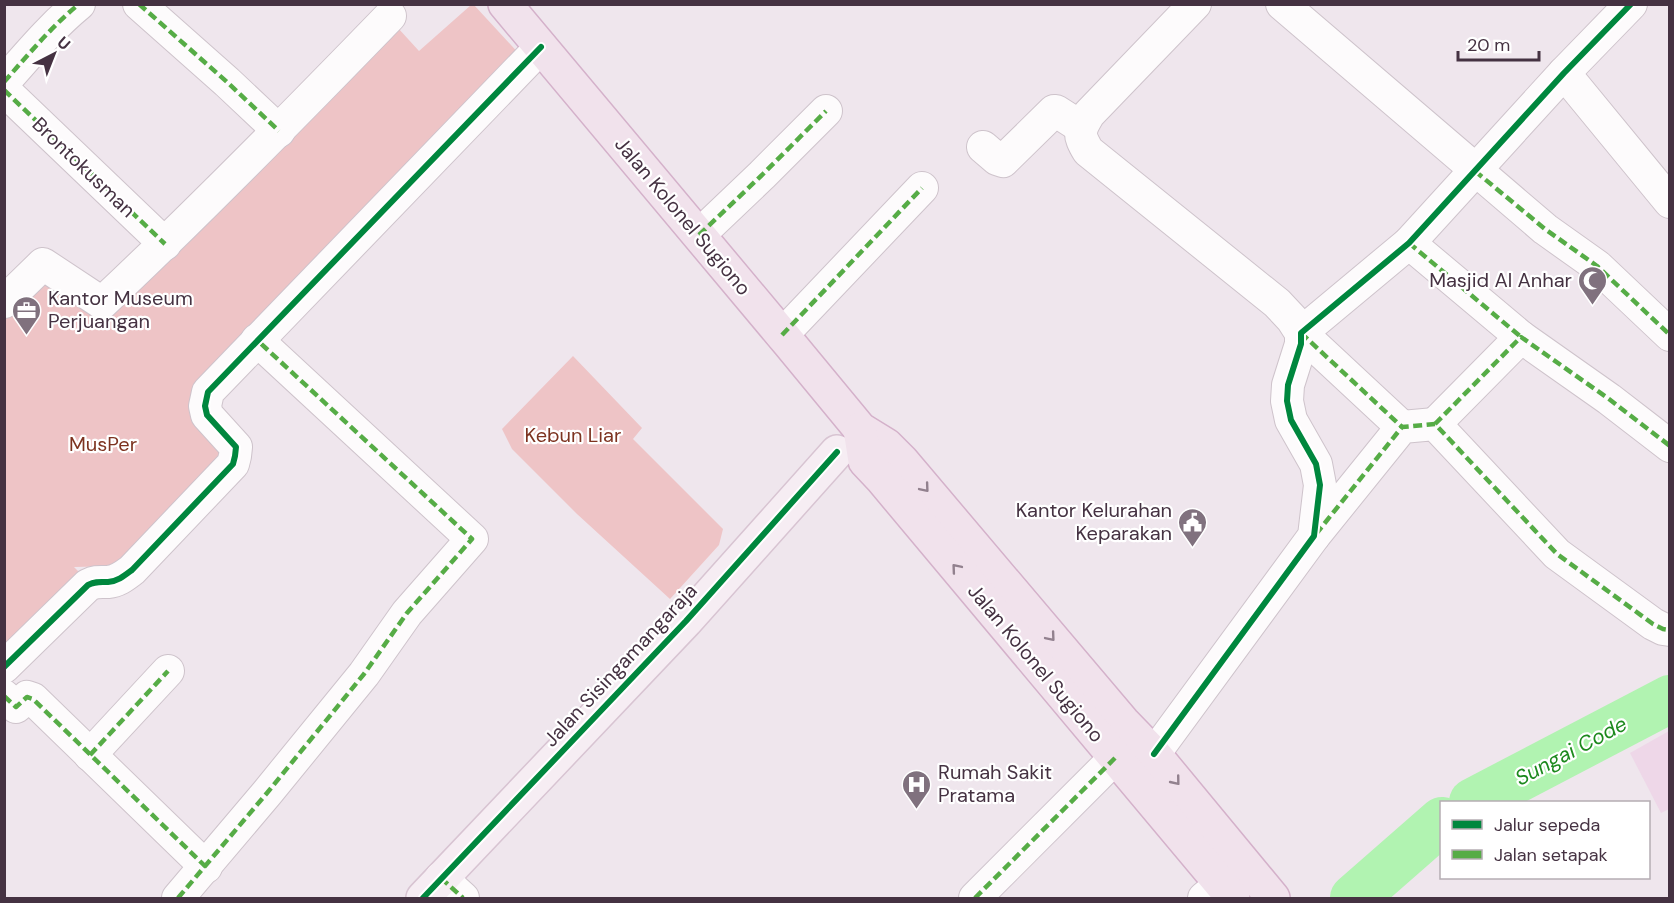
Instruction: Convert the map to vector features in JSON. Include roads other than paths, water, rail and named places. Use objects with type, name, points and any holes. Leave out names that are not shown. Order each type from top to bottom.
[{"type":"main road","name":"Jalan Kolonel Sugiono","points":[[505,4],[860,429],[865,461],[1113,740],[1226,888]]},
{"type":"main road","name":"Jalan Sisingamangaraja","points":[[442,892],[860,429]]},
{"type":"main road","name":"Jalan Kolonel Sugiono","points":[[1113,740],[1154,754],[1226,888]]},
{"type":"main road","points":[[1226,888],[1273,898]]},
{"type":"street","points":[[4,82],[79,4]]},
{"type":"street","points":[[138,4],[279,131]]},
{"type":"street","points":[[1195,4],[1089,114],[1081,127],[1081,138],[1089,151],[1277,303],[1301,333],[1402,427]]},
{"type":"street","points":[[1282,4],[1475,171],[1545,229],[1597,266],[1670,335]]},
{"type":"street","points":[[1301,333],[1409,243],[1564,73],[1631,4]]},
{"type":"street","points":[[4,302],[43,264],[102,303],[279,131],[390,16]]},
{"type":"street","points":[[4,667],[88,585],[95,581],[110,582],[120,579],[132,570],[233,464],[236,447],[207,415],[205,406],[208,392],[541,47]]},
{"type":"street","points":[[1564,73],[1670,202]]},
{"type":"street","name":"Brontokusman","points":[[4,90],[165,244]]},
{"type":"street","points":[[699,235],[826,111]]},
{"type":"street","points":[[983,147],[997,159],[1003,160],[1054,111],[1081,127]]},
{"type":"street","points":[[782,335],[922,188]]},
{"type":"street","points":[[1409,243],[1521,338],[1609,399],[1670,446]]},
{"type":"street","points":[[1301,333],[1302,344],[1288,385],[1287,401],[1291,420],[1316,464],[1320,485],[1314,536]]},
{"type":"street","points":[[1154,754],[1314,536],[1402,427],[1435,424],[1521,338]]},
{"type":"street","points":[[178,898],[364,674],[407,613],[472,539],[257,340]]},
{"type":"street","points":[[1435,424],[1557,554],[1653,624],[1670,630]]},
{"type":"street","points":[[90,755],[168,670]]},
{"type":"street","points":[[4,696],[16,707],[27,698],[33,699],[206,867]]},
{"type":"street","points":[[975,898],[1113,740]]},
{"type":"waterway","name":"Sungai Code","points":[[1475,801],[1670,699]]},
{"type":"waterway","name":"Sungai Code","points":[[1354,898],[1440,823]]},
{"type":"place","name":"Masjid Al Anhar","points":[[1593,306]]},
{"type":"place","name":"Kantor Museum Perjuangan","points":[[27,336]]},
{"type":"place","name":"Kantor Kelurahan Keparakan","points":[[1193,548]]},
{"type":"place","name":"Rumah Sakit Pratama","points":[[917,810]]},
{"type":"park label","name":"Kebun Liar","points":[[573,435]]},
{"type":"park label","name":"MusPer","points":[[103,444]]}]
